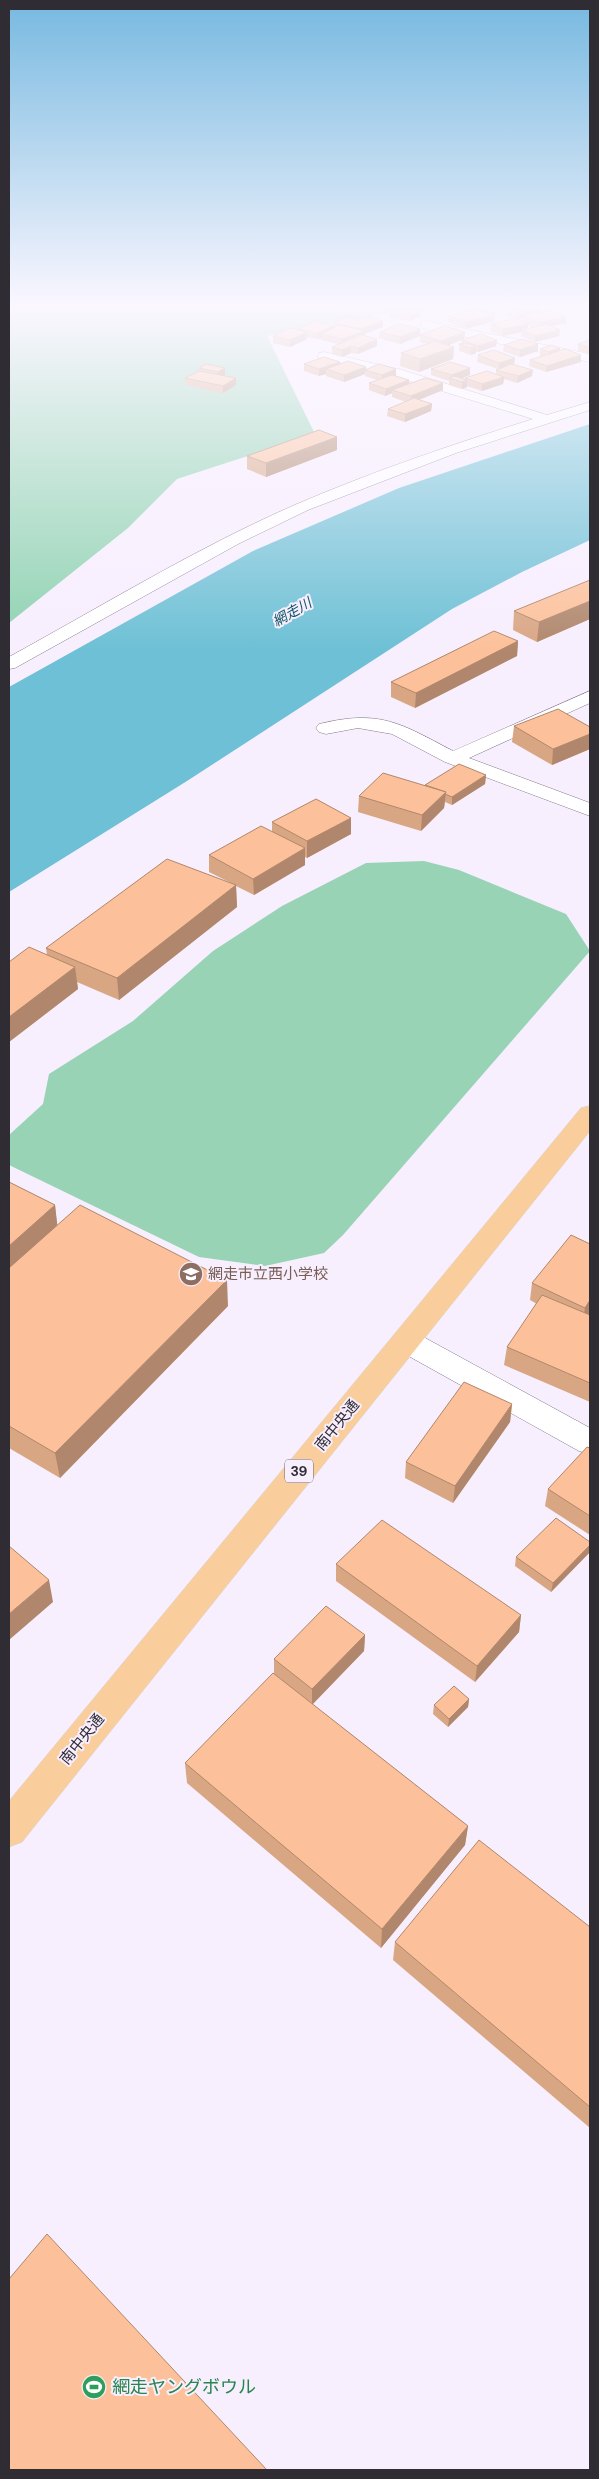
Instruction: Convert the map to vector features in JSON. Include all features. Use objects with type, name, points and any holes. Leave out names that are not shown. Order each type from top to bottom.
[{"type":"highway","name":"南中央通","points":[[9,1829],[590,1114]]},
{"type":"street","points":[[9,664],[232,540],[303,507],[451,450],[541,421]]},
{"type":"street","points":[[452,758],[590,696]]},
{"type":"street","points":[[326,728],[358,722],[378,724],[399,730],[452,758],[590,810]]},
{"type":"street","points":[[406,1341],[590,1442]]},
{"type":"green space","points":[[9,421],[308,421],[315,434],[177,479],[128,528],[9,623]]},
{"type":"green space","points":[[424,861],[459,870],[566,914],[590,951],[343,1235],[324,1253],[265,1266],[199,1257],[9,1165],[9,1135],[43,1104],[49,1074],[133,1021],[213,951],[282,906],[366,863]]},
{"type":"water","name":"網走川","points":[[590,424],[590,540],[522,572],[452,609],[187,781],[9,892],[9,687],[253,551],[399,488]]},
{"type":"building","points":[[319,430],[337,437],[266,463],[247,456]]},
{"type":"building","points":[[590,580],[590,601],[539,622],[514,611]]},
{"type":"building","points":[[494,631],[518,641],[416,693],[391,682]]},
{"type":"building","points":[[558,709],[590,727],[590,734],[553,749],[514,726]]},
{"type":"building","points":[[459,764],[486,775],[452,797],[445,794],[446,792],[425,785]]},
{"type":"building","points":[[383,773],[446,792],[422,815],[359,796]]},
{"type":"building","points":[[316,799],[351,818],[307,841],[272,822]]},
{"type":"building","points":[[261,826],[305,848],[253,879],[209,855]]},
{"type":"building","points":[[167,859],[236,885],[117,978],[46,948]]},
{"type":"building","points":[[29,947],[75,967],[9,1017],[9,962]]},
{"type":"building","points":[[9,1182],[55,1205],[9,1246]]},
{"type":"building","points":[[80,1205],[227,1280],[55,1453],[9,1426],[9,1268]]},
{"type":"building","points":[[571,1235],[590,1244],[590,1300],[585,1308],[532,1283]]},
{"type":"building","points":[[542,1295],[590,1315],[590,1383],[507,1347]]},
{"type":"building","points":[[464,1382],[512,1404],[455,1486],[406,1462]]},
{"type":"building","points":[[587,1447],[590,1448],[590,1516],[548,1489]]},
{"type":"building","points":[[556,1518],[590,1542],[590,1545],[553,1583],[516,1557]]},
{"type":"building","points":[[382,1520],[521,1615],[477,1666],[336,1564]]},
{"type":"building","points":[[9,1546],[49,1580],[9,1614]]},
{"type":"building","points":[[326,1606],[365,1635],[312,1689],[274,1659]]},
{"type":"building","points":[[273,1673],[468,1826],[382,1929],[185,1763]]},
{"type":"building","points":[[454,1686],[469,1699],[449,1719],[434,1705]]},
{"type":"building","points":[[479,1840],[590,1927],[590,2107],[395,1942]]},
{"type":"building","name":"網走ヤングボウル","points":[[47,2234],[267,2470],[9,2470],[9,2279]]},
{"type":"place","name":"網走市立西小学校","points":[[191,1274]]},
{"type":"place","name":"網走ヤングボウル","points":[[94,2387]]}]
